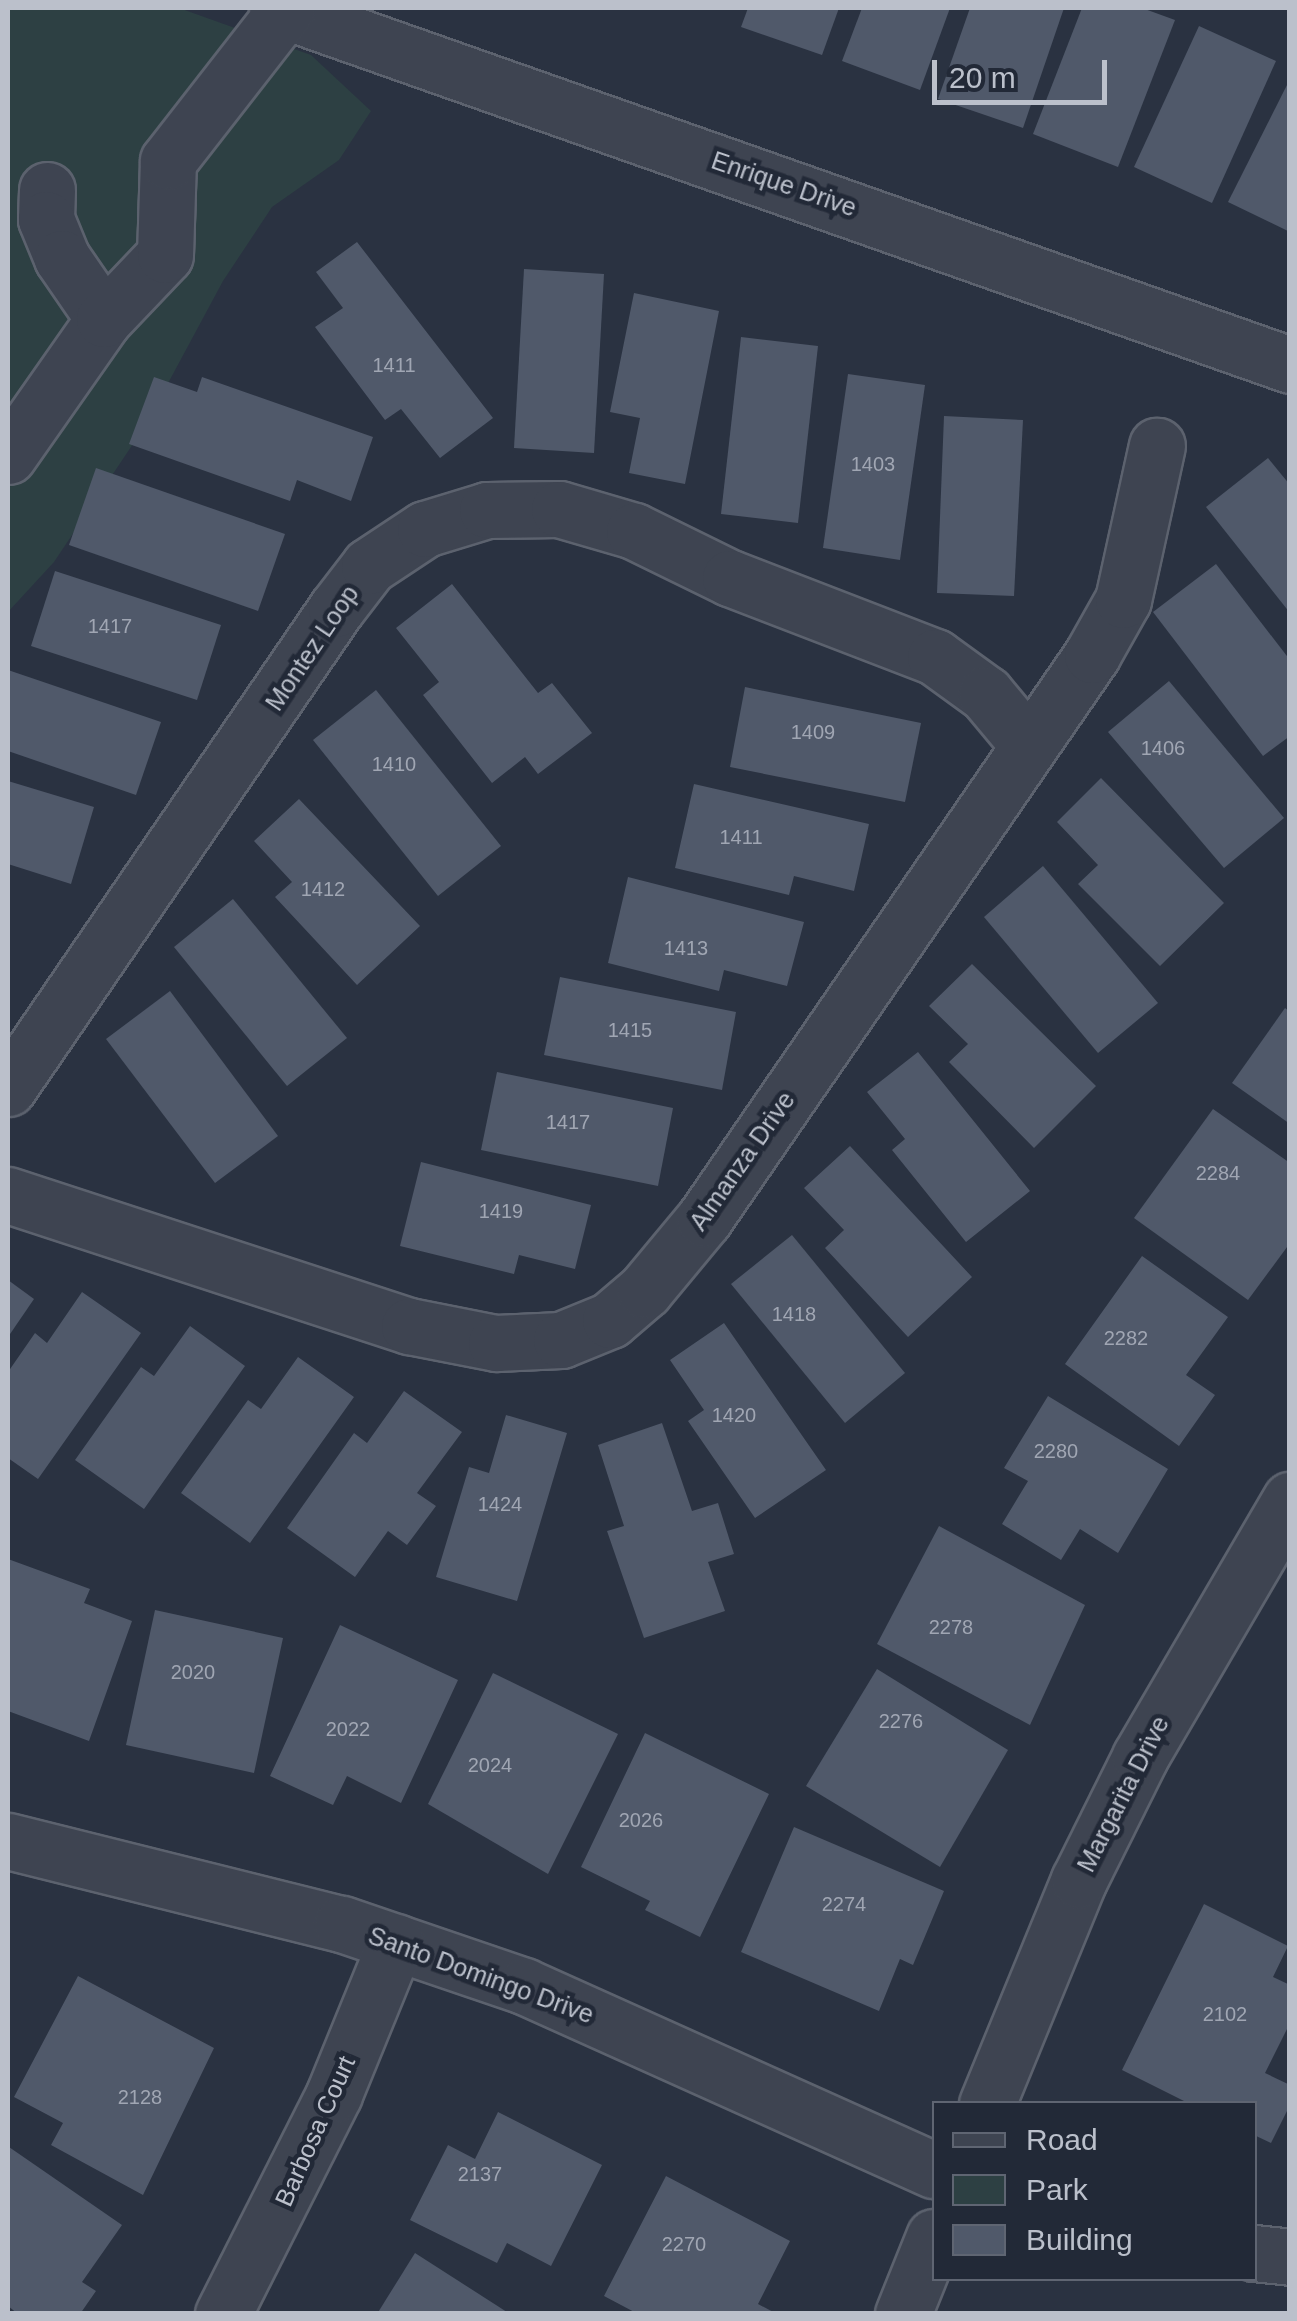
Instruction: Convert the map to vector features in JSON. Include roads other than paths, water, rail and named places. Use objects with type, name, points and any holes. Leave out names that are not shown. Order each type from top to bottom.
[{"type":"street","points":[[8,456],[104,319],[165,255],[168,161],[283,9]]},
{"type":"street","name":"Enrique Drive","points":[[283,9],[1290,365]]},
{"type":"street","points":[[47,190],[46,219],[62,258],[104,319]]},
{"type":"street","name":"Almanza Drive","points":[[8,1195],[410,1326],[496,1343],[561,1340],[610,1320],[645,1290],[704,1219],[990,804],[1026,742],[1092,654],[1123,600],[1157,446]]},
{"type":"street","name":"Montez Loop","points":[[8,1088],[336,609],[370,566],[424,529],[487,510],[559,509],[634,531],[730,578],[935,657],[986,694],[1026,742]]},
{"type":"street","name":"Margarita Drive","points":[[988,2101],[1079,1880],[1140,1757],[1290,1500]]},
{"type":"street","name":"Santo Domingo Drive","points":[[8,1841],[396,1942],[524,1986],[932,2169]]},
{"type":"street","name":"Barbosa Court","points":[[223,2314],[334,2094],[396,1942]]},
{"type":"street","points":[[903,2314],[932,2242]]},
{"type":"street","points":[[1257,2253],[1290,2258]]}]
